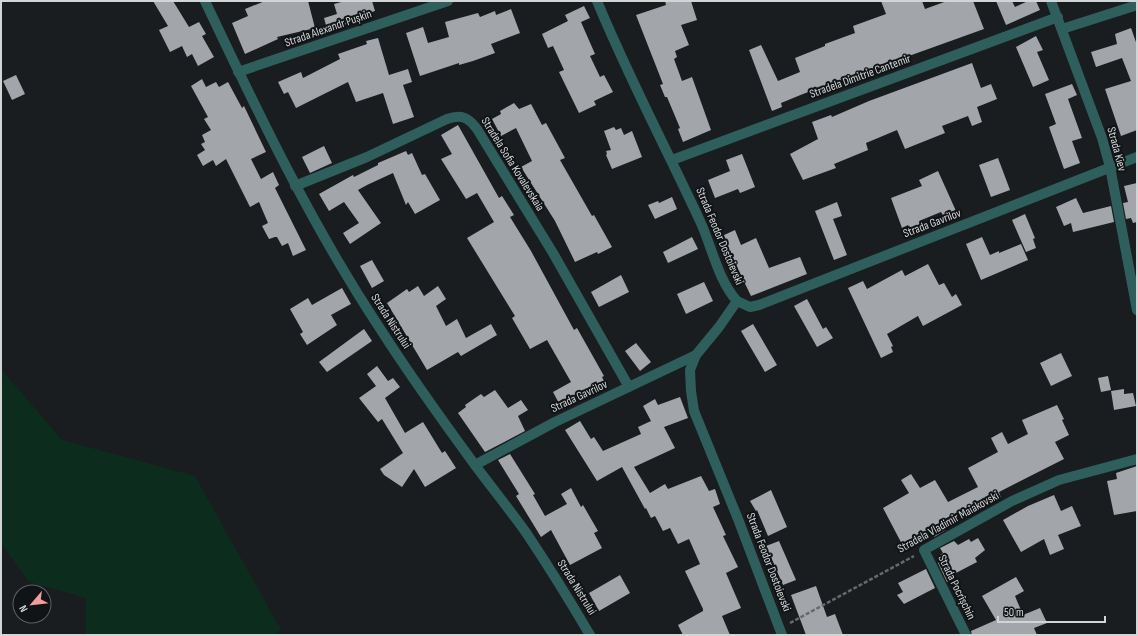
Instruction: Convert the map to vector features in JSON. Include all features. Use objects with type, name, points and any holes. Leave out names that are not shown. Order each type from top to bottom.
[{"type":"street","name":"Strada Nistrului","points":[[205,1],[238,72],[295,186],[378,327],[475,465],[526,532],[558,580],[590,635]]},
{"type":"street","name":"Strada Alexandr Pușkin","points":[[238,72],[448,1]]},
{"type":"street","name":"Strada Feodor Dostoievski","points":[[597,1],[616,47],[672,160],[707,236],[724,282],[736,301],[719,327],[696,355],[690,370],[694,411],[781,631]]},
{"type":"street","name":"Strada Kiev","points":[[1051,1],[1090,103],[1110,167],[1137,310]]},
{"type":"street","points":[[1062,29],[1137,5]]},
{"type":"street","name":"Stradela Dimitrie Cantemir","points":[[672,160],[1058,17]]},
{"type":"street","name":"Stradela Sofia Kovalevskaia","points":[[295,186],[367,157],[447,119],[456,116],[464,116],[471,121],[477,129],[553,253],[629,387]]},
{"type":"street","name":"Strada Gavrilov","points":[[736,301],[750,307],[759,305],[1137,157]]},
{"type":"street","name":"Strada Gavrilov","points":[[475,465],[555,422],[696,355]]},
{"type":"street","name":"Stradela Vladimir Maiakovski","points":[[924,550],[1012,501],[1059,480],[1137,459]]},
{"type":"street","name":"Strada Pocrîșchin","points":[[924,550],[966,635]]},
{"type":"path","name":"Stradela Vladimir Maiakovski","points":[[781,631],[924,550]]},
{"type":"green space","points":[[1,369],[62,440],[195,476],[281,630],[273,635],[86,635],[86,598],[52,588],[52,584],[36,584],[29,582],[1,543]]},
{"type":"building","points":[[153,1],[173,1],[189,27],[199,22],[206,34],[202,36],[214,57],[198,66],[192,54],[187,57],[182,46],[170,52],[159,30],[168,26]]},
{"type":"building","points":[[265,1],[308,1],[315,28],[277,37],[278,39],[245,54],[232,23],[248,16],[245,9]]},
{"type":"building","points":[[345,1],[372,1],[375,11],[353,18],[355,22],[327,29],[324,18],[337,14],[334,4]]},
{"type":"building","points":[[665,1],[691,1],[697,20],[681,25],[689,45],[675,51],[677,57],[674,59],[682,81],[692,77],[711,130],[683,142],[678,129],[680,128],[667,97],[665,97],[660,85],[663,84],[636,15],[666,5]]},
{"type":"building","points":[[881,1],[922,1],[925,9],[947,1],[973,1],[984,29],[803,94],[781,103],[782,107],[772,111],[749,50],[761,45],[778,81],[800,72],[795,58],[825,46],[825,44],[855,33],[853,26],[886,14]]},
{"type":"building","points":[[996,1],[1012,1],[1015,7],[1028,1],[1036,1],[1040,10],[1006,25]]},
{"type":"building","points":[[584,6],[590,18],[581,22],[595,54],[590,56],[600,77],[604,75],[613,92],[594,101],[596,105],[579,113],[559,72],[564,70],[553,46],[548,48],[542,34],[568,21],[565,15]]},
{"type":"building","points":[[511,9],[520,33],[491,44],[495,53],[420,76],[406,33],[423,27],[428,43],[449,37],[445,22],[478,13],[480,17],[495,11],[496,15]]},
{"type":"building","points":[[1131,28],[1137,45],[1137,130],[1121,136],[1105,89],[1131,81],[1122,58],[1096,67],[1091,52],[1117,44],[1115,34]]},
{"type":"building","points":[[1036,36],[1043,50],[1037,52],[1049,80],[1033,87],[1016,47]]},
{"type":"building","points":[[378,38],[389,75],[408,69],[412,82],[403,85],[414,117],[393,124],[383,93],[356,102],[348,82],[296,108],[288,92],[284,94],[278,82],[301,72],[303,78],[340,59],[338,54],[367,44],[366,41]]},
{"type":"building","points":[[972,63],[981,88],[991,84],[997,99],[977,107],[982,122],[972,126],[968,116],[942,126],[945,133],[905,149],[897,130],[866,143],[868,150],[834,164],[836,168],[803,180],[790,154],[818,139],[812,122],[831,115],[832,117],[869,101]]},
{"type":"building","points":[[16,75],[25,94],[12,100],[3,81]]},
{"type":"building","points":[[202,79],[206,87],[216,82],[219,87],[228,82],[242,108],[244,106],[266,152],[251,159],[261,179],[273,172],[279,185],[275,188],[306,250],[293,256],[288,243],[282,246],[277,237],[269,239],[262,226],[268,223],[259,202],[250,207],[226,159],[216,166],[213,160],[203,166],[197,155],[205,150],[201,144],[205,142],[202,135],[211,130],[204,119],[208,117],[191,86]]},
{"type":"building","points":[[1072,84],[1077,95],[1068,99],[1082,138],[1072,141],[1080,163],[1064,169],[1049,127],[1056,124],[1045,94]]},
{"type":"building","points":[[514,103],[519,109],[531,104],[542,125],[546,123],[565,158],[560,160],[592,216],[594,215],[612,247],[598,254],[597,252],[575,262],[555,221],[521,167],[532,161],[516,128],[501,136],[492,119],[501,114],[500,111]]},
{"type":"building","points":[[458,125],[499,198],[502,196],[514,215],[510,217],[531,251],[574,330],[577,328],[604,376],[602,377],[606,385],[562,409],[553,392],[571,382],[547,340],[530,349],[512,318],[515,316],[467,238],[494,222],[477,193],[466,199],[441,159],[452,154],[441,135]]},
{"type":"building","points":[[614,127],[616,130],[621,128],[624,135],[632,131],[642,157],[612,169],[606,155],[606,151],[611,150],[604,131]]},
{"type":"building","points":[[324,146],[332,163],[310,173],[302,157]]},
{"type":"building","points":[[406,151],[408,155],[412,153],[422,175],[425,174],[440,200],[415,214],[408,202],[406,205],[393,173],[367,185],[358,190],[381,223],[350,244],[343,233],[359,223],[344,202],[329,211],[319,194],[353,175],[354,177],[378,165],[378,163]]},
{"type":"building","points":[[742,154],[755,187],[740,193],[738,189],[715,198],[708,180],[730,171],[726,160]]},
{"type":"building","points":[[998,158],[1010,190],[991,197],[979,165]]},
{"type":"building","points":[[938,171],[956,211],[944,217],[941,212],[919,221],[921,225],[910,229],[908,225],[902,228],[891,198],[922,186],[919,180]]},
{"type":"building","points":[[1137,183],[1137,222],[1133,223],[1131,218],[1126,219],[1123,203],[1128,202],[1124,186]]},
{"type":"building","points":[[672,197],[677,209],[655,219],[648,205],[658,201],[659,203]]},
{"type":"building","points":[[1076,198],[1083,213],[1111,206],[1114,222],[1073,232],[1071,223],[1064,226],[1056,207]]},
{"type":"building","points":[[837,202],[842,216],[833,219],[847,255],[834,260],[815,211]]},
{"type":"building","points":[[1025,214],[1035,238],[1033,239],[1036,248],[1026,252],[1012,220]]},
{"type":"building","points":[[735,230],[741,245],[756,238],[769,268],[800,257],[807,274],[751,296],[722,236]]},
{"type":"building","points":[[692,237],[698,249],[668,263],[663,252]]},
{"type":"building","points":[[982,237],[990,255],[1021,244],[1028,260],[981,280],[966,244]]},
{"type":"building","points":[[372,260],[384,281],[372,288],[360,266]]},
{"type":"building","points":[[928,264],[939,285],[944,283],[952,297],[956,294],[962,305],[923,326],[918,316],[887,334],[893,346],[891,347],[893,352],[881,358],[848,288],[863,281],[867,289],[902,270],[905,276]]},
{"type":"building","points":[[621,275],[629,292],[599,307],[591,292]]},
{"type":"building","points":[[704,282],[713,301],[686,314],[677,294]]},
{"type":"building","points":[[418,286],[424,296],[438,286],[446,299],[436,306],[446,326],[457,319],[466,338],[491,324],[497,335],[461,356],[458,352],[427,370],[387,303],[407,289],[409,292]]},
{"type":"building","points":[[342,288],[351,304],[331,315],[337,325],[307,345],[300,334],[303,332],[290,309],[308,298],[312,305]]},
{"type":"building","points":[[807,299],[823,329],[826,327],[833,338],[817,347],[794,306]]},
{"type":"building","points":[[753,324],[777,365],[765,372],[741,331]]},
{"type":"building","points":[[364,329],[372,341],[327,372],[319,362]]},
{"type":"building","points":[[636,343],[651,362],[640,371],[625,351]]},
{"type":"building","points":[[1061,353],[1072,376],[1051,386],[1040,363]]},
{"type":"building","points":[[377,366],[388,381],[393,378],[400,387],[385,398],[405,433],[423,422],[442,453],[445,451],[456,468],[425,487],[414,469],[402,487],[384,475],[380,469],[403,453],[382,419],[378,422],[359,398],[376,386],[367,374]]},
{"type":"building","points":[[1108,376],[1111,390],[1101,392],[1098,378]]},
{"type":"building","points":[[1124,389],[1124,394],[1133,393],[1136,406],[1114,410],[1111,391]]},
{"type":"building","points":[[495,390],[508,408],[521,400],[528,410],[518,416],[525,431],[485,452],[458,413],[466,407],[465,405],[481,394],[484,397]]},
{"type":"building","points":[[680,397],[688,418],[664,427],[675,448],[634,467],[650,493],[665,484],[668,489],[701,476],[709,491],[715,489],[720,504],[713,507],[726,535],[723,536],[738,567],[726,573],[741,608],[722,616],[730,635],[683,635],[678,625],[703,611],[685,571],[700,564],[689,539],[678,544],[670,528],[663,531],[655,516],[651,518],[646,508],[645,509],[622,467],[597,481],[565,430],[580,421],[591,439],[594,437],[603,451],[641,434],[638,427],[651,421],[643,406],[655,399],[658,405]]},
{"type":"building","points":[[1057,405],[1064,419],[1062,420],[1069,435],[1055,442],[1064,459],[999,492],[1001,498],[969,516],[965,508],[939,522],[946,530],[934,537],[930,530],[903,546],[883,508],[909,493],[901,480],[911,474],[920,488],[935,480],[948,502],[978,487],[968,468],[998,452],[991,438],[1002,432],[1008,444],[1028,434],[1022,420]]},
{"type":"building","points":[[510,454],[535,494],[533,495],[545,516],[567,504],[561,494],[571,488],[581,507],[583,505],[598,531],[594,533],[602,548],[570,565],[551,530],[541,537],[516,496],[519,494],[498,460]]},
{"type":"building","points":[[1137,466],[1137,511],[1114,515],[1107,481],[1117,479],[1116,473]]},
{"type":"building","points":[[771,490],[787,527],[768,536],[757,510],[756,511],[750,501]]},
{"type":"building","points":[[1054,495],[1061,511],[1072,506],[1081,526],[1058,535],[1064,549],[1050,555],[1044,539],[1021,552],[1003,520],[1028,506]]},
{"type":"building","points":[[978,538],[985,550],[975,558],[977,562],[954,574],[955,577],[947,582],[938,563],[943,560],[940,555],[943,553],[940,548],[954,541],[958,545],[969,539],[971,542]]},
{"type":"building","points":[[779,541],[796,580],[783,585],[766,546]]},
{"type":"building","points":[[926,569],[935,588],[904,604],[897,595],[903,592],[898,583]]},
{"type":"building","points":[[620,575],[630,593],[599,611],[589,593]]},
{"type":"building","points":[[1016,577],[1024,591],[1015,596],[1023,615],[1040,608],[1047,623],[1034,628],[1037,635],[972,635],[971,631],[996,620],[982,596]]},
{"type":"building","points":[[816,586],[827,617],[835,614],[843,635],[806,635],[791,595]]}]
